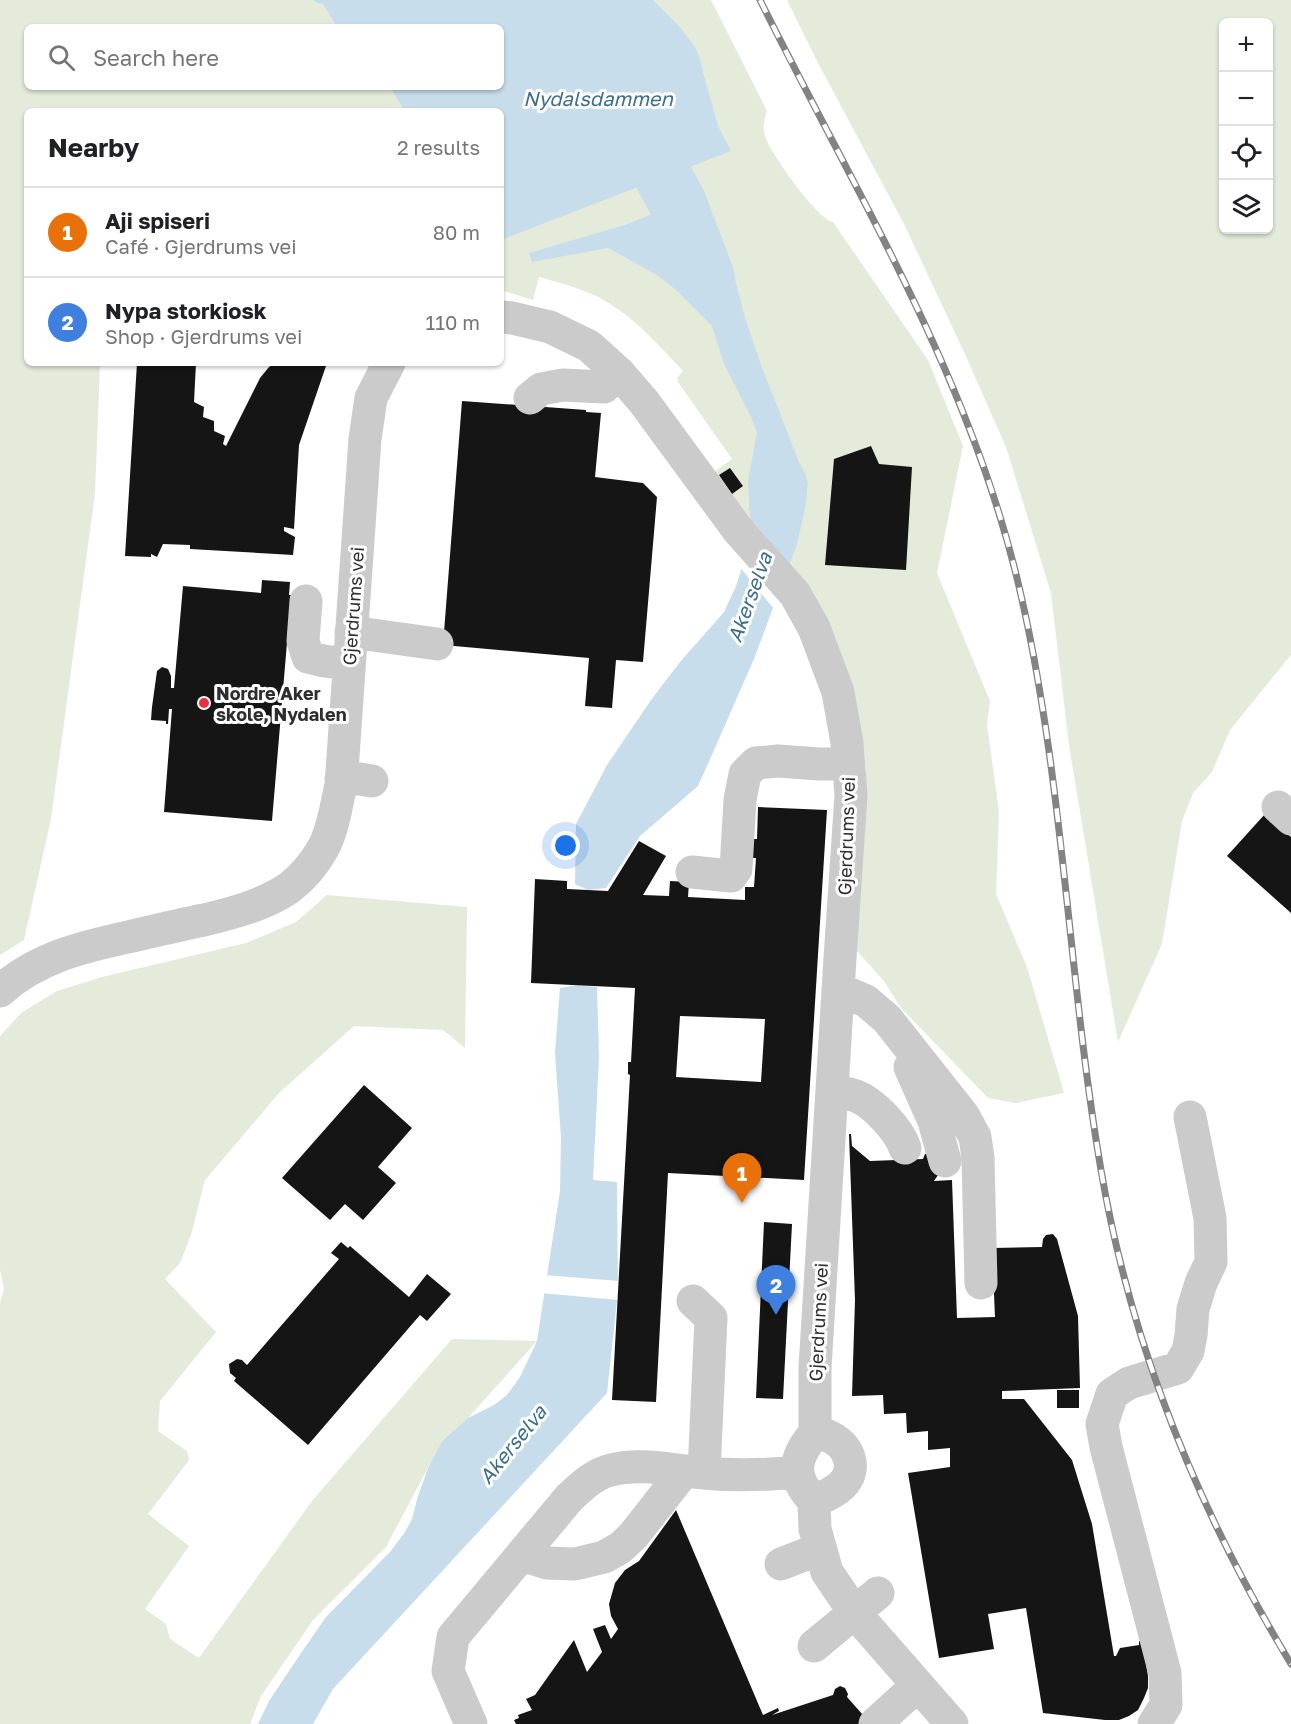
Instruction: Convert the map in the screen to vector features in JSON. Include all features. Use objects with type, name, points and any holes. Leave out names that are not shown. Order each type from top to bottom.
[{"type":"street","name":"Gjerdrums vei","points":[[504,317],[550,327],[589,346],[619,373],[644,402],[738,530],[795,594],[814,628],[838,692],[847,743],[851,795],[815,1368],[814,1433]]},
{"type":"street","name":"Gjerdrums vei","points":[[0,991],[30,969],[64,953],[219,916],[255,905],[289,888],[308,871],[322,849],[356,780],[350,648],[365,439],[371,398],[387,366]]},
{"type":"street","points":[[530,398],[541,389],[562,385],[604,387],[619,373]]},
{"type":"street","points":[[306,601],[303,641],[308,657],[324,661],[350,648],[438,644]]},
{"type":"street","points":[[692,872],[731,876],[736,868],[743,783],[745,774],[756,763],[778,761],[849,764]]},
{"type":"street","points":[[838,989],[866,1001],[887,1019],[963,1115],[975,1137],[978,1158],[981,1283]]},
{"type":"street","points":[[896,1030],[904,1054],[934,1120],[945,1161]]},
{"type":"street","points":[[832,1090],[857,1096],[880,1113],[901,1137],[905,1148]]},
{"type":"street","points":[[1154,1724],[1166,1706],[1165,1673],[1102,1424],[1112,1394],[1129,1383],[1178,1368],[1188,1351],[1193,1309],[1201,1283],[1211,1262],[1210,1218],[1190,1117]]},
{"type":"street","points":[[522,1554],[547,1563],[575,1564],[604,1557],[620,1548],[633,1536],[694,1472],[711,1318],[693,1301]]},
{"type":"street","points":[[814,1502],[843,1485],[851,1469],[847,1451],[843,1445],[828,1436],[814,1433],[804,1445],[798,1459],[797,1472],[814,1502],[815,1529],[827,1572],[866,1603],[918,1685],[952,1724]]},
{"type":"street","points":[[471,1724],[448,1671],[453,1637],[569,1498],[590,1480],[610,1470],[639,1467],[768,1475],[797,1472]]},
{"type":"street","points":[[781,1564],[819,1549]]},
{"type":"street","points":[[814,1646],[866,1603]]},
{"type":"street","points":[[875,1724],[918,1685]]},
{"type":"green space","points":[[0,0],[711,0],[767,111],[764,132],[770,147],[807,199],[833,222],[928,360],[963,446],[937,573],[990,701],[987,725],[999,812],[996,894],[1027,967],[1064,1093],[1016,1103],[988,1098],[901,1008],[884,981],[855,949],[866,764],[855,694],[830,628],[713,473],[732,459],[678,382],[677,378],[683,371],[663,349],[630,318],[586,291],[539,277],[533,300],[504,291],[504,108],[24,108],[24,366],[100,366],[95,494],[51,819],[24,940],[0,955]]},
{"type":"green space","points":[[787,0],[1291,0],[1291,655],[1230,730],[1212,772],[1193,793],[1182,821],[1162,944],[1118,1042],[1069,745],[1051,593],[1006,447],[904,224]]},
{"type":"green space","points":[[327,895],[467,907],[465,1048],[443,1030],[354,1026],[279,1093],[205,1180],[191,1235],[180,1263],[165,1279],[216,1332],[160,1401],[158,1431],[187,1451],[189,1460],[148,1514],[189,1546],[145,1609],[166,1624],[170,1639],[199,1658],[312,1501],[452,1339],[537,1341],[468,1418],[442,1441],[386,1547],[313,1620],[261,1696],[250,1724],[0,1724],[0,1303],[4,1289],[0,1270],[0,1036],[21,1013],[57,991],[102,977],[246,943],[296,922]]},
{"type":"water","name":"Nydalsdammen","points":[[313,0],[653,0],[679,26],[695,47],[718,126],[731,151],[504,239],[504,108],[403,108],[392,90],[504,90],[504,24],[335,24],[323,4]]},
{"type":"water","points":[[683,201],[690,208],[700,210],[714,224],[723,246],[761,365],[805,473],[808,483],[805,509],[797,544],[754,659],[698,786],[640,836],[606,888],[588,890],[575,884],[576,824],[607,765],[651,700],[680,662],[724,612],[744,561],[750,519],[748,481],[757,432],[724,364],[712,326],[676,290],[657,275],[608,248],[532,262],[529,253],[628,224]]},
{"type":"water","points":[[578,985],[597,987],[599,1057],[593,1180],[617,1182],[618,1291],[607,1393],[333,1689],[313,1724],[258,1724],[269,1701],[326,1617],[390,1552],[405,1532],[412,1519],[428,1468],[442,1441],[468,1418],[494,1405],[507,1395],[520,1377],[537,1341],[560,1191],[561,1138],[555,1053],[560,988]]},
{"type":"pier","points":[[754,523],[791,566],[774,609],[739,566],[744,539]]},
{"type":"pier","points":[[544,1275],[619,1281],[618,1300],[541,1293]]},
{"type":"building","points":[[137,366],[196,366],[194,402],[204,407],[203,417],[214,421],[214,431],[225,436],[223,444],[226,446],[260,378],[269,367],[326,366],[299,445],[294,529],[284,527],[284,531],[295,537],[293,555],[190,549],[190,545],[163,544],[157,557],[151,554],[151,557],[125,556]]},
{"type":"building","points":[[462,401],[601,413],[595,477],[643,483],[657,497],[643,662],[616,660],[612,708],[585,706],[589,658],[443,645]]},
{"type":"building","points":[[871,446],[879,464],[912,467],[906,570],[825,565],[834,459]]},
{"type":"building","points":[[730,468],[743,486],[732,494],[719,475]]},
{"type":"building","points":[[262,580],[290,582],[289,595],[291,595],[272,821],[164,812],[172,709],[169,709],[168,724],[166,724],[166,721],[151,720],[152,707],[157,671],[162,667],[168,669],[171,676],[171,688],[174,688],[183,586],[261,593]]},
{"type":"building","points":[[758,807],[827,810],[804,1180],[668,1173],[656,1402],[612,1400],[630,1075],[628,1074],[628,1062],[631,1062],[635,988],[531,983],[535,879],[567,881],[567,889],[608,891],[639,841],[666,856],[643,895],[669,896],[670,881],[689,882],[688,897],[745,900],[745,887],[754,887],[756,858],[750,858],[751,839],[757,839]],"holes":[[[680,1016],[765,1019],[761,1082],[676,1077]]]},
{"type":"building","points":[[1265,814],[1291,837],[1291,913],[1227,856]]},
{"type":"building","points":[[364,1085],[412,1128],[378,1167],[396,1183],[363,1220],[345,1204],[330,1220],[282,1178]]},
{"type":"building","points":[[849,1134],[851,1134],[852,1146],[870,1161],[923,1159],[925,1154],[930,1153],[938,1175],[934,1181],[952,1180],[957,1318],[995,1317],[992,1248],[1042,1247],[1046,1235],[1053,1234],[1057,1239],[1078,1316],[1080,1388],[1002,1391],[1002,1399],[1024,1399],[1072,1460],[1092,1524],[1114,1656],[1120,1648],[1139,1645],[1139,1641],[1142,1641],[1148,1688],[1138,1710],[1129,1716],[1119,1720],[1105,1720],[1043,1713],[1026,1608],[988,1614],[994,1649],[939,1658],[908,1473],[950,1467],[950,1448],[928,1450],[928,1431],[907,1433],[906,1413],[884,1414],[883,1395],[852,1396],[855,1300]]},
{"type":"building","points":[[764,1222],[792,1224],[783,1399],[756,1398]]},
{"type":"building","points":[[341,1242],[348,1248],[350,1246],[409,1297],[427,1274],[451,1294],[427,1321],[420,1315],[308,1445],[234,1381],[236,1378],[230,1373],[229,1364],[237,1359],[247,1365],[339,1259],[331,1253]]},
{"type":"building","points":[[1057,1390],[1079,1390],[1079,1408],[1057,1408]]},
{"type":"building","points":[[676,1510],[763,1715],[778,1708],[779,1711],[772,1715],[833,1695],[835,1689],[840,1686],[845,1688],[847,1697],[871,1724],[516,1724],[514,1720],[519,1718],[518,1715],[532,1710],[526,1699],[535,1695],[574,1640],[587,1672],[602,1652],[593,1629],[605,1625],[611,1639],[618,1629],[611,1616],[609,1604],[615,1583],[625,1570],[639,1561]]},
{"type":"waterway","name":"Akerselva","points":[[664,178],[678,204],[706,278]]},
{"type":"railway","points":[[760,0],[904,280],[968,424],[994,498],[1016,574],[1045,722],[1090,1096],[1101,1170],[1130,1300],[1150,1364],[1198,1487],[1227,1547],[1291,1664]]},
{"type":"place","name":"Nordre Aker skole, Nydalen","points":[[204,703]]},
{"type":"place","name":"Aji spiseri","points":[[742,1203]]},
{"type":"place","name":"Nypa storkiosk","points":[[776,1315]]}]
